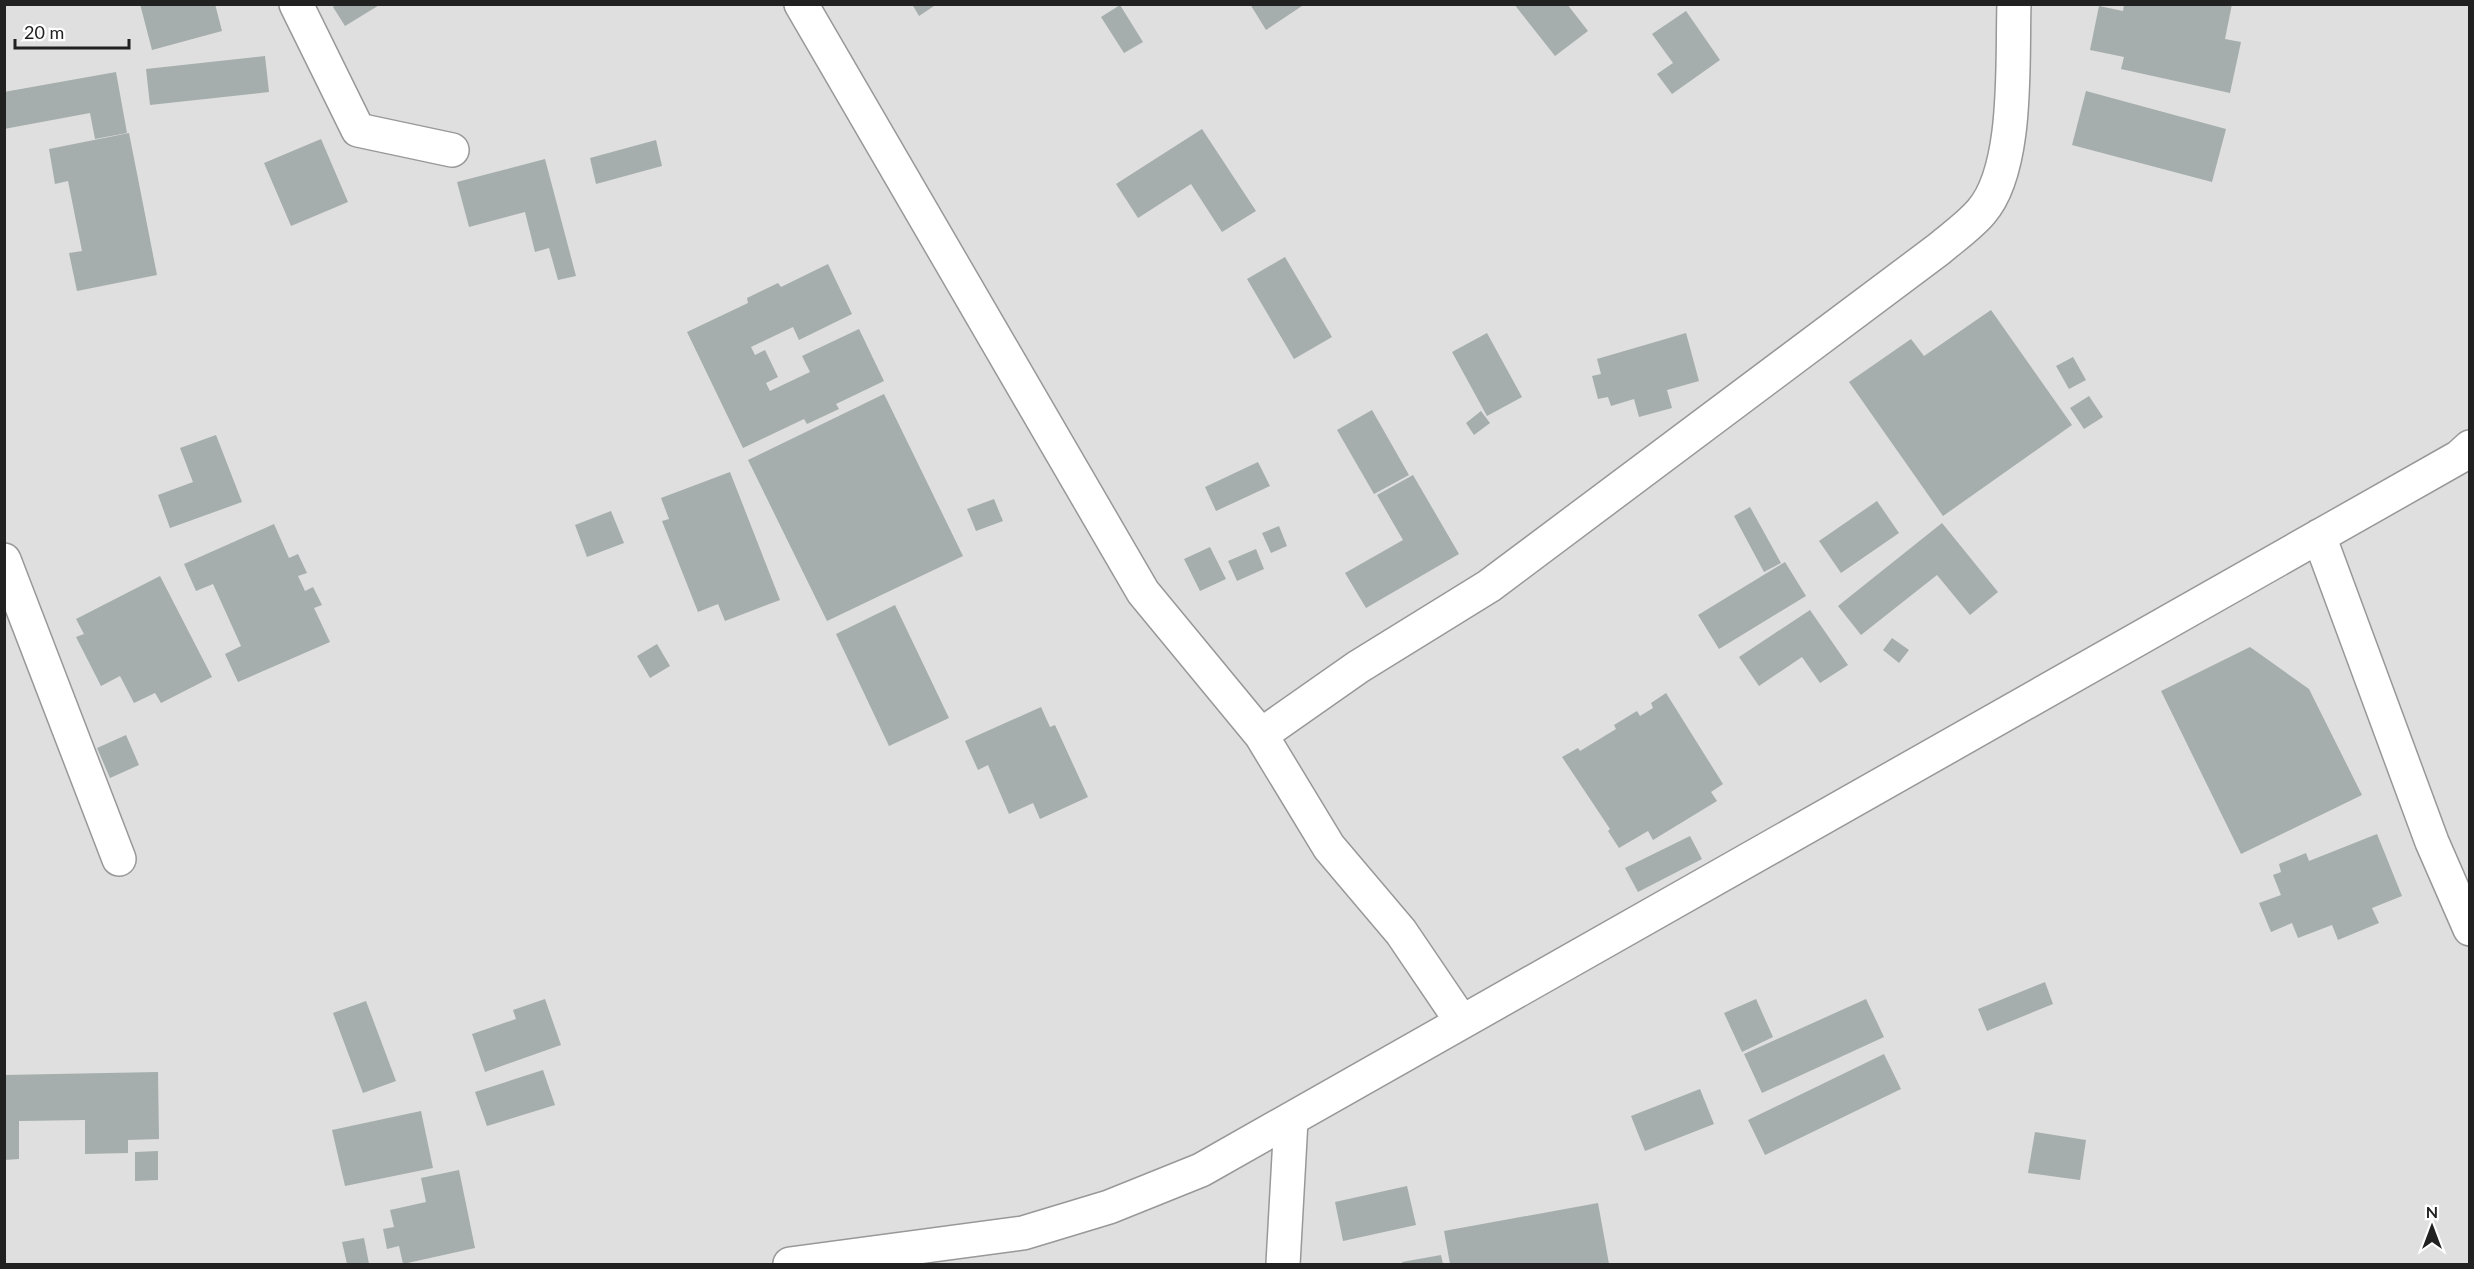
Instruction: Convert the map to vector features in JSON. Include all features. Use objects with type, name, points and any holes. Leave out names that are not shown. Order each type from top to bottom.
[{"type":"street","points":[[296,4],[358,130],[452,150]]},
{"type":"street","points":[[801,4],[1143,592],[1261,735],[1329,847],[1401,932],[1462,1022]]},
{"type":"street","points":[[1261,735],[1358,667],[1489,586],[1939,249],[1982,211],[2002,175],[2010,124],[2014,4]]},
{"type":"street","points":[[790,1264],[1023,1233],[1109,1207],[1201,1170],[2459,457],[2469,447]]},
{"type":"street","points":[[2319,536],[2432,842],[2469,929]]},
{"type":"street","points":[[4,560],[119,859]]},
{"type":"street","points":[[1283,1264],[1291,1120]]},
{"type":"shaded area","points":[[5,5],[2469,5],[2469,1264],[5,1264]]},
{"type":"building","points":[[140,4],[215,4],[222,31],[152,50]]},
{"type":"building","points":[[337,4],[381,4],[345,26],[333,7]]},
{"type":"building","points":[[912,4],[937,4],[919,16]]},
{"type":"building","points":[[1250,4],[1305,4],[1266,30]]},
{"type":"building","points":[[1514,4],[1567,4],[1588,31],[1555,56]]},
{"type":"building","points":[[2124,4],[2232,4],[2225,39],[2241,42],[2230,93],[2121,69],[2124,57],[2090,50],[2099,6],[2123,11]]},
{"type":"building","points":[[1120,5],[1143,42],[1124,53],[1101,17]]},
{"type":"building","points":[[1686,11],[1720,60],[1672,94],[1657,74],[1673,63],[1652,34]]},
{"type":"building","points":[[265,56],[269,92],[150,105],[146,69]]},
{"type":"building","points":[[116,72],[127,133],[95,139],[90,113],[4,129],[4,92]]},
{"type":"building","points":[[2086,91],[2226,129],[2212,182],[2072,145]]},
{"type":"building","points":[[1202,129],[1256,211],[1222,232],[1191,184],[1138,218],[1116,184]]},
{"type":"building","points":[[129,133],[157,275],[77,291],[69,253],[82,251],[68,181],[55,184],[49,149]]},
{"type":"building","points":[[321,139],[348,202],[291,226],[264,163]]},
{"type":"building","points":[[656,140],[662,166],[596,184],[590,158]]},
{"type":"building","points":[[545,159],[576,276],[558,280],[549,248],[535,252],[525,212],[469,227],[457,182]]},
{"type":"building","points":[[1285,257],[1332,337],[1294,359],[1247,279]]},
{"type":"building","points":[[828,264],[852,314],[799,340],[793,327],[751,347],[755,355],[765,350],[778,377],[766,383],[770,391],[810,372],[802,356],[859,329],[884,381],[836,404],[839,409],[807,424],[804,419],[743,448],[687,332],[748,303],[747,298],[778,283],[781,287]]},
{"type":"building","points":[[1991,310],[2072,425],[1943,516],[1849,382],[1911,339],[1924,356]]},
{"type":"building","points":[[1487,333],[1522,397],[1487,416],[1452,352]]},
{"type":"building","points":[[1686,333],[1699,381],[1667,390],[1672,408],[1639,417],[1634,399],[1611,406],[1608,397],[1598,399],[1592,376],[1601,374],[1597,359]]},
{"type":"building","points":[[2073,357],[2086,380],[2069,389],[2056,366]]},
{"type":"building","points":[[884,394],[963,556],[827,621],[748,460]]},
{"type":"building","points":[[2089,396],[2103,417],[2084,429],[2070,408]]},
{"type":"building","points":[[1372,410],[1409,475],[1374,494],[1337,430]]},
{"type":"building","points":[[1481,411],[1490,423],[1474,435],[1466,423]]},
{"type":"building","points":[[216,435],[242,502],[170,528],[158,495],[193,482],[180,448]]},
{"type":"building","points":[[1258,462],[1270,486],[1216,511],[1205,487]]},
{"type":"building","points":[[730,472],[780,600],[725,621],[718,604],[698,612],[662,521],[669,519],[661,498]]},
{"type":"building","points":[[1413,475],[1459,554],[1366,608],[1345,573],[1403,540],[1377,495]]},
{"type":"building","points":[[994,499],[1003,521],[976,531],[967,509]]},
{"type":"building","points":[[1877,501],[1899,533],[1841,573],[1819,541]]},
{"type":"building","points":[[1750,507],[1781,563],[1764,572],[1734,516]]},
{"type":"building","points":[[611,511],[624,543],[587,557],[575,525]]},
{"type":"building","points":[[1942,523],[1998,592],[1970,615],[1937,575],[1861,635],[1838,606]]},
{"type":"building","points":[[274,524],[289,558],[298,554],[307,573],[298,576],[305,591],[313,587],[322,605],[314,608],[330,642],[238,682],[225,654],[241,646],[213,584],[196,591],[184,564]]},
{"type":"building","points":[[1279,526],[1287,546],[1271,553],[1262,533]]},
{"type":"building","points":[[1210,547],[1226,579],[1200,591],[1184,559]]},
{"type":"building","points":[[1256,549],[1264,569],[1237,581],[1228,561]]},
{"type":"building","points":[[1785,562],[1806,596],[1719,649],[1698,615]]},
{"type":"building","points":[[160,576],[212,677],[161,703],[155,693],[134,703],[120,676],[101,686],[76,637],[84,634],[76,619]]},
{"type":"building","points":[[895,605],[949,718],[889,746],[836,634]]},
{"type":"building","points":[[1810,610],[1848,665],[1820,683],[1802,657],[1759,686],[1739,657]]},
{"type":"building","points":[[1892,638],[1909,650],[1899,663],[1883,650]]},
{"type":"building","points":[[657,644],[670,666],[650,678],[637,656]]},
{"type":"building","points":[[2250,647],[2309,689],[2362,795],[2241,854],[2161,691]]},
{"type":"building","points":[[1666,693],[1723,784],[1711,792],[1717,801],[1653,840],[1648,831],[1619,848],[1608,831],[1610,829],[1562,757],[1578,748],[1580,751],[1616,729],[1614,725],[1637,711],[1640,716],[1653,708],[1651,703]]},
{"type":"building","points":[[1041,707],[1050,727],[1055,725],[1088,797],[1040,819],[1033,803],[1009,814],[988,765],[978,770],[965,741]]},
{"type":"building","points":[[126,735],[139,765],[110,778],[97,748]]},
{"type":"building","points":[[2377,834],[2402,896],[2372,908],[2379,923],[2338,940],[2332,925],[2298,938],[2292,923],[2271,932],[2259,903],[2281,895],[2273,875],[2281,872],[2279,864],[2306,853],[2309,861]]},
{"type":"building","points":[[1690,836],[1702,859],[1638,892],[1625,868]]},
{"type":"building","points":[[2045,982],[2053,1004],[1987,1031],[1978,1009]]},
{"type":"building","points":[[545,999],[561,1045],[485,1072],[472,1034],[516,1019],[513,1010]]},
{"type":"building","points":[[1756,999],[1773,1037],[1742,1052],[1724,1013]]},
{"type":"building","points":[[1866,999],[1884,1037],[1762,1093],[1744,1054]]},
{"type":"building","points":[[366,1001],[396,1081],[363,1093],[333,1013]]},
{"type":"building","points":[[1884,1054],[1901,1089],[1765,1155],[1748,1120]]},
{"type":"building","points":[[543,1070],[555,1105],[487,1126],[475,1092]]},
{"type":"building","points":[[158,1072],[159,1139],[128,1140],[128,1153],[85,1154],[85,1120],[19,1121],[19,1159],[4,1160],[4,1075]]},
{"type":"building","points":[[1700,1089],[1714,1124],[1645,1151],[1631,1116]]},
{"type":"building","points":[[421,1111],[433,1168],[345,1186],[332,1130]]},
{"type":"building","points":[[2035,1132],[2086,1140],[2080,1180],[2028,1173]]},
{"type":"building","points":[[158,1151],[158,1180],[135,1181],[135,1152]]},
{"type":"building","points":[[459,1170],[475,1248],[403,1264],[399,1246],[387,1249],[383,1229],[394,1227],[390,1210],[426,1202],[421,1178]]},
{"type":"building","points":[[1407,1186],[1416,1225],[1343,1241],[1335,1202]]},
{"type":"building","points":[[1598,1203],[1609,1264],[1450,1264],[1444,1231]]},
{"type":"building","points":[[364,1238],[369,1264],[347,1264],[342,1242]]},
{"type":"building","points":[[1441,1255],[1443,1264],[1403,1264],[1402,1262]]}]
